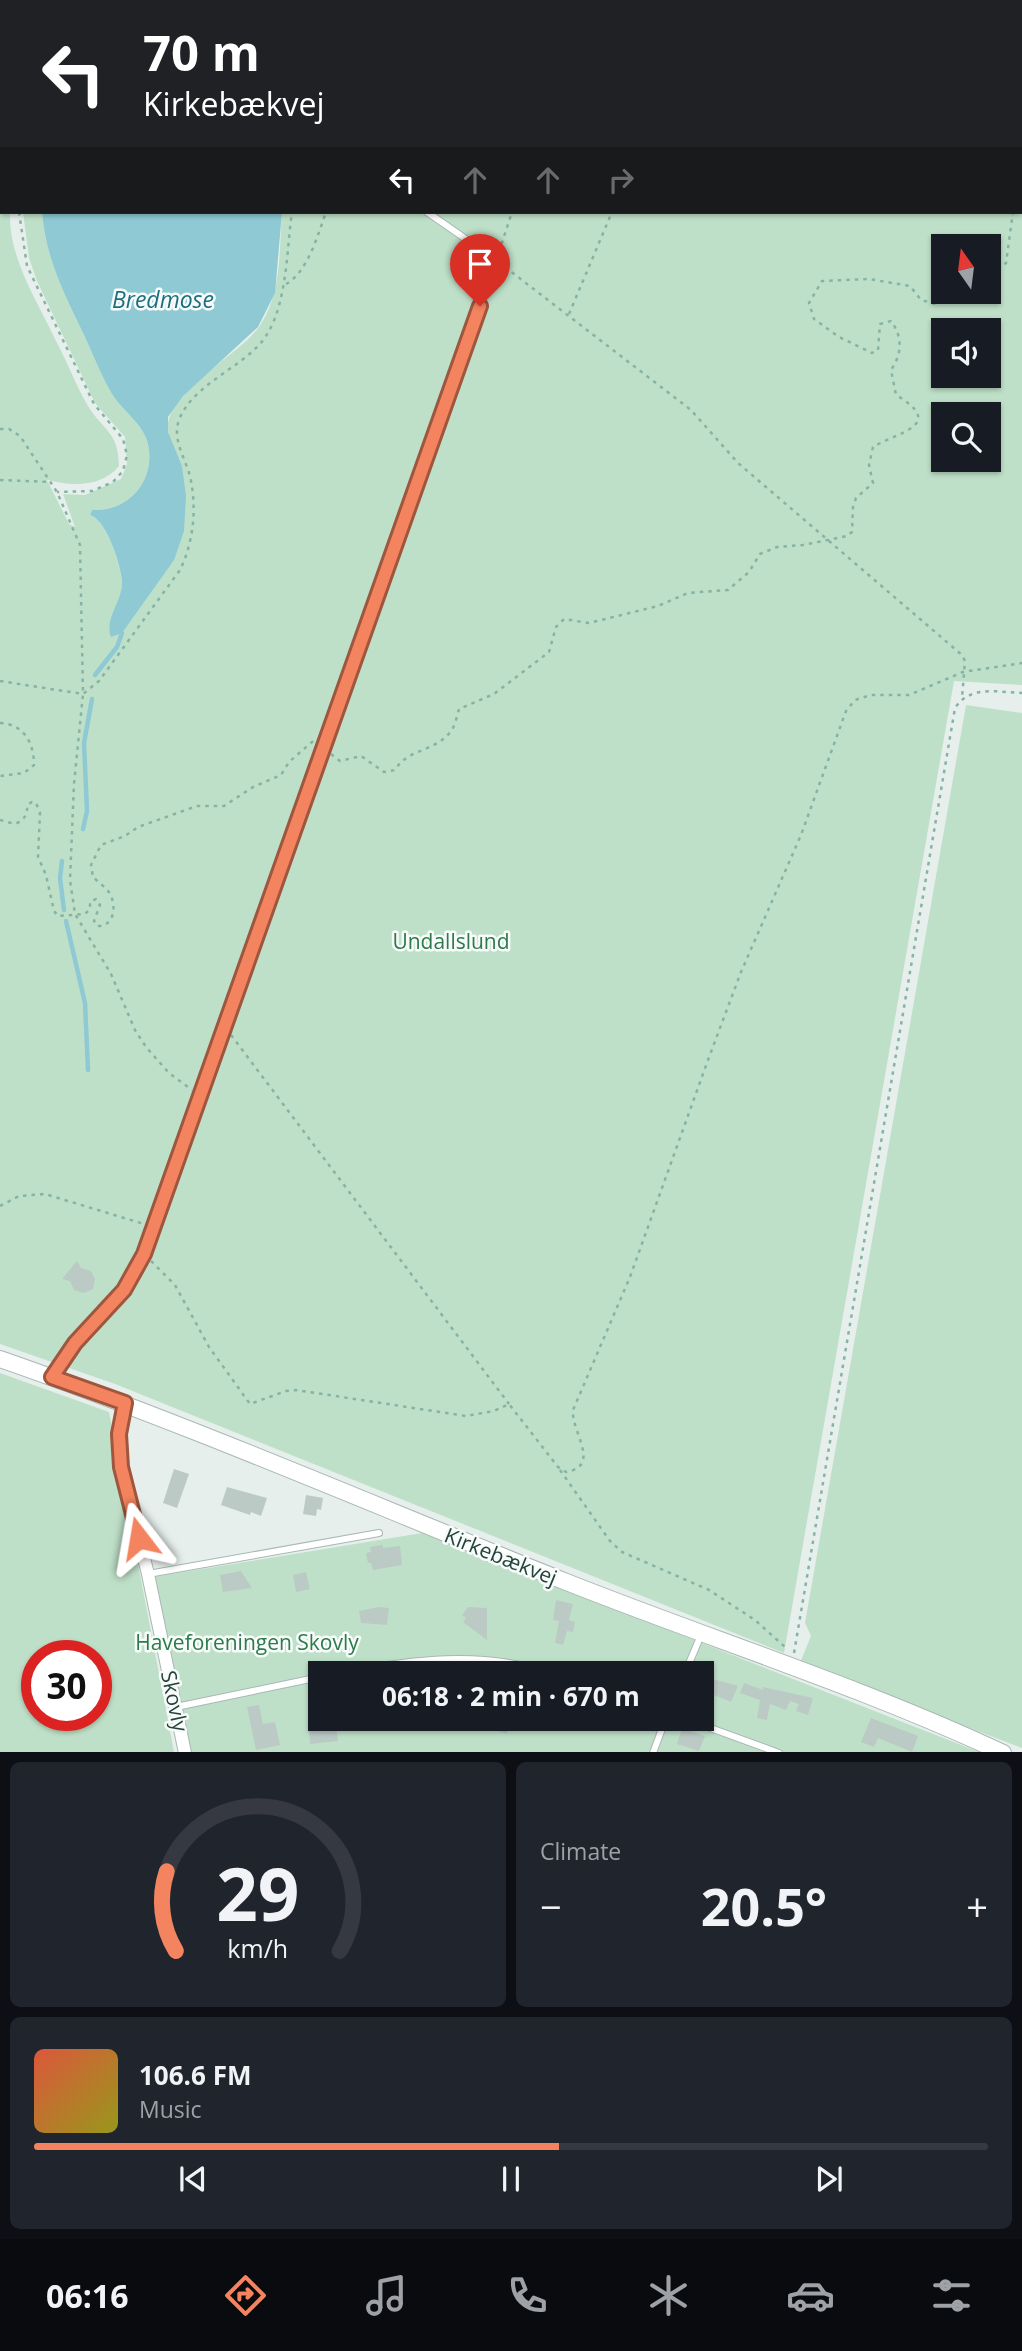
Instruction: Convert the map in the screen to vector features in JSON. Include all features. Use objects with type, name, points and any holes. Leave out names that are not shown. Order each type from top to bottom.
[{"type":"street","name":"Kirkebækvej","points":[[0,1359],[125,1403],[375,1506],[701,1635],[791,1666],[1003,1752]]},
{"type":"street","name":"Skovly","points":[[125,1403],[119,1434],[121,1467],[148,1574],[185,1752]]},
{"type":"lane","points":[[52,1377],[75,1343],[124,1290],[144,1254],[496,260],[431,214]]},
{"type":"lane","points":[[148,1574],[379,1533]]},
{"type":"lane","points":[[690,1661],[701,1635]]},
{"type":"lane","points":[[416,1661],[451,1658],[491,1661]]},
{"type":"lane","points":[[176,1707],[308,1680]]},
{"type":"lane","points":[[714,1729],[779,1752]]},
{"type":"lane","points":[[653,1752],[661,1731]]},
{"type":"path","points":[[19,214],[27,266],[94,404],[123,439],[127,455],[123,471],[113,482],[92,491],[57,492]]},
{"type":"path","points":[[0,681],[83,694],[99,681],[180,570],[188,554],[194,506],[190,478],[177,438],[178,422],[186,407],[198,395],[259,346],[274,318],[286,284],[292,214]]},
{"type":"path","points":[[286,284],[295,279],[313,248],[325,214]]},
{"type":"path","points":[[225,1027],[558,1467],[610,1541],[622,1552],[709,1590],[755,1620],[793,1654],[955,708],[962,698],[965,661],[962,654],[825,540],[738,463],[691,410],[496,260],[511,214]]},
{"type":"path","points":[[569,314],[611,214]]},
{"type":"path","points":[[1001,267],[1006,263],[1013,214]]},
{"type":"path","points":[[0,820],[15,824],[22,821],[27,813],[27,805],[36,803],[40,813],[38,857],[46,875],[54,911],[58,916],[89,912],[90,902],[96,899],[100,905],[94,921],[97,926],[104,926],[109,922],[114,909],[110,892],[93,877],[91,864],[101,845],[125,836],[138,827],[197,806],[224,806],[253,787],[281,775],[289,762],[312,742],[319,740],[325,749],[340,761],[361,756],[384,772],[395,770],[402,758],[438,745],[453,730],[459,709],[494,694],[549,652],[556,627],[565,619],[589,623],[658,606],[688,593],[728,590],[749,572],[760,554],[777,547],[847,536],[852,532],[856,498],[873,483],[869,465],[873,447],[912,430],[917,425],[918,417],[916,409],[896,395],[891,370],[897,361],[901,344],[891,320],[880,324],[878,350],[872,353],[839,337],[814,318],[809,303],[822,281],[869,279],[910,286],[921,300],[931,303]]},
{"type":"path","points":[[0,429],[9,429],[20,436],[57,492],[80,545],[83,694],[74,785],[70,880],[75,914],[111,974],[135,1030],[146,1047],[169,1073],[200,1096]]},
{"type":"path","points":[[0,480],[51,482]]},
{"type":"path","points":[[558,1467],[566,1472],[573,1471],[584,1461],[584,1451],[572,1422],[573,1410],[630,1277],[741,972],[801,835],[846,712],[855,700],[871,695],[909,695],[963,672],[1022,663]]},
{"type":"path","points":[[962,698],[986,691],[1022,693]]},
{"type":"path","points":[[0,723],[12,724],[22,730],[34,749],[34,765],[24,773],[0,776]]},
{"type":"path","points":[[0,1206],[19,1196],[45,1194],[152,1226]]},
{"type":"path","points":[[144,1254],[175,1285],[209,1348],[250,1404],[296,1390],[466,1416],[509,1404]]},
{"type":"green space","name":"Undallslund","points":[[0,214],[10,214],[14,246],[33,296],[84,398],[94,415],[110,433],[118,454],[119,466],[95,482],[76,484],[47,480],[69,524],[75,527],[63,494],[85,495],[121,479],[127,464],[125,437],[95,403],[37,281],[29,258],[23,214],[42,214],[51,260],[69,303],[107,384],[115,398],[142,430],[148,444],[148,470],[136,492],[117,506],[92,510],[90,515],[96,518],[107,534],[121,577],[121,591],[110,623],[112,637],[182,466],[168,431],[170,417],[189,389],[259,327],[276,286],[282,214],[1022,214],[1022,685],[954,681],[784,1653],[115,1384],[0,1344]]},
{"type":"green space","points":[[966,705],[1022,713],[1022,1748],[800,1663],[811,1636],[805,1623]]},
{"type":"green space","points":[[0,1373],[109,1412],[174,1752],[0,1752]]},
{"type":"green space","name":"Haveforeningen Skovly","points":[[422,1533],[979,1752],[190,1752],[153,1577]]},
{"type":"water","name":"Bredmose","points":[[42,214],[282,214],[275,293],[258,327],[183,396],[168,417],[168,432],[182,466],[186,496],[184,531],[174,560],[122,633],[111,637],[110,623],[121,590],[121,576],[107,534],[96,518],[90,515],[92,510],[117,506],[136,492],[148,470],[148,444],[142,430],[111,392],[100,370],[51,260]]},
{"type":"building","points":[[77,1261],[81,1268],[91,1271],[95,1279],[93,1289],[84,1293],[74,1290],[70,1281],[62,1279]]},
{"type":"building","points":[[174,1469],[189,1474],[177,1508],[163,1503]]},
{"type":"building","points":[[227,1487],[267,1498],[261,1516],[221,1505]]},
{"type":"building","points":[[306,1495],[323,1498],[321,1510],[317,1509],[316,1516],[303,1514]]},
{"type":"building","points":[[383,1545],[383,1548],[400,1546],[402,1565],[373,1570],[366,1553],[371,1552],[370,1547]]},
{"type":"building","points":[[241,1571],[252,1588],[223,1592],[220,1575]]},
{"type":"building","points":[[306,1572],[310,1589],[296,1592],[293,1575]]},
{"type":"building","points":[[556,1600],[573,1604],[569,1620],[575,1622],[573,1632],[567,1631],[563,1645],[555,1643],[559,1621],[553,1620]]},
{"type":"building","points":[[468,1607],[487,1608],[487,1640],[463,1622],[466,1618],[462,1615]]},
{"type":"building","points":[[389,1608],[387,1625],[361,1623],[359,1611]]},
{"type":"building","points":[[714,1679],[738,1686],[731,1702],[714,1695]]},
{"type":"building","points":[[744,1683],[763,1690],[763,1687],[813,1698],[808,1715],[796,1711],[799,1704],[790,1701],[786,1710],[770,1704],[767,1720],[757,1718],[760,1700],[740,1693]]},
{"type":"building","points":[[259,1705],[263,1724],[275,1722],[280,1745],[256,1750],[247,1707]]},
{"type":"building","points":[[871,1718],[918,1736],[912,1752],[878,1738],[874,1747],[861,1742]]},
{"type":"building","points":[[309,1731],[337,1731],[338,1741],[310,1744]]},
{"type":"building","points":[[681,1731],[705,1736],[699,1751],[677,1744]]},
{"type":"waterway","points":[[95,675],[117,647],[122,633]]},
{"type":"waterway","points":[[83,829],[87,811],[84,743],[92,699]]},
{"type":"waterway","points":[[62,861],[60,878],[64,910]]},
{"type":"waterway","points":[[66,921],[85,1003],[88,1070]]},
{"type":"route","points":[[139,1538],[121,1467],[119,1434],[125,1403],[52,1377],[75,1343],[124,1290],[144,1254],[480,306]]}]
